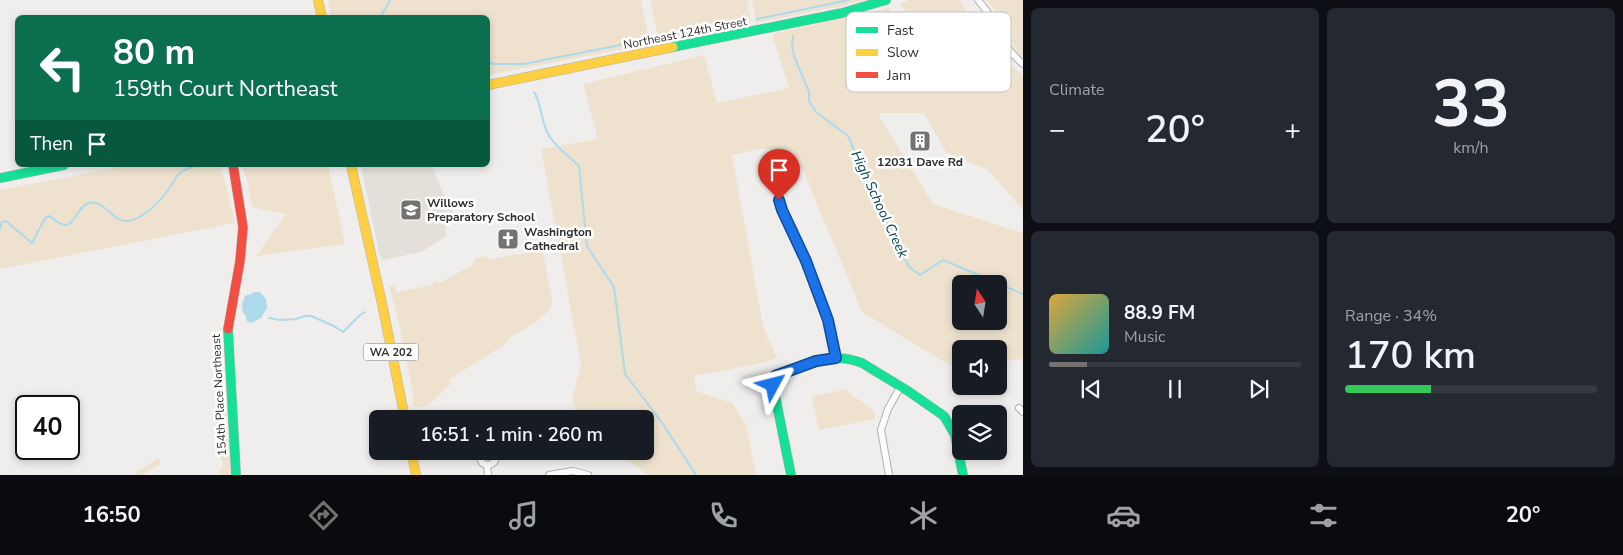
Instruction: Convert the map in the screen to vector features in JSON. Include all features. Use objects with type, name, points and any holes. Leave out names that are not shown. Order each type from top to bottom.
[{"type":"street","points":[[318,0],[321,15]]},
{"type":"street","name":"Northeast 124th Street","points":[[490,85],[842,13],[886,0]]},
{"type":"street","points":[[978,0],[987,12]]},
{"type":"street","points":[[1011,53],[1023,64]]},
{"type":"street","points":[[0,178],[54,167]]},
{"type":"street","name":"154th Place Northeast","points":[[233,167],[243,227],[240,261],[226,332],[236,475]]},
{"type":"street","name":"WA 202","points":[[350,167],[403,410]]},
{"type":"street","points":[[779,200],[806,261],[828,320],[836,358]]},
{"type":"street","points":[[792,475],[773,385],[775,376],[816,361],[836,358],[862,363],[901,386],[944,416],[955,435],[963,475]]},
{"type":"street","points":[[889,475],[881,430],[888,409],[901,386]]},
{"type":"street","points":[[413,460],[416,475]]},
{"type":"street","points":[[481,460],[482,463],[487,465],[492,464],[495,460]]},
{"type":"street","points":[[487,465],[488,475]]},
{"type":"street","points":[[549,475],[573,471],[588,475]]},
{"type":"shaded area","points":[[328,0],[641,0],[650,44],[490,75],[490,15],[331,15]]},
{"type":"shaded area","points":[[650,0],[747,0],[751,24],[659,42]]},
{"type":"shaded area","points":[[752,0],[865,0],[756,23]]},
{"type":"shaded area","points":[[909,0],[960,0],[967,12],[906,12],[900,4]]},
{"type":"shaded area","points":[[987,0],[1023,0],[1023,57],[1017,52],[1011,41],[1011,12],[996,12]]},
{"type":"shaded area","points":[[889,8],[892,12],[871,12]]},
{"type":"shaded area","points":[[846,18],[846,92],[1011,92],[1011,64],[1023,76],[1023,210],[988,170],[946,152],[924,113],[879,113],[933,204],[1023,233],[1023,359],[1007,361],[1007,340],[952,340],[952,367],[862,312],[802,168],[783,154],[769,149],[732,155],[763,326],[777,358],[763,363],[694,376],[696,391],[732,403],[746,425],[756,475],[648,475],[628,460],[654,460],[654,410],[576,410],[572,399],[581,364],[541,149],[598,139],[583,84],[704,55],[717,103],[789,88],[772,34]]},
{"type":"shaded area","points":[[120,167],[221,167],[235,223],[0,269],[0,190]]},
{"type":"shaded area","points":[[242,167],[328,167],[345,244],[256,256],[286,214],[252,207],[248,182]]},
{"type":"shaded area","name":"Willows Preparatory School","points":[[361,167],[432,167],[443,193],[452,204],[453,213],[446,226],[445,237],[421,252],[383,260],[379,253]]},
{"type":"shaded area","points":[[543,252],[553,305],[549,310],[533,324],[509,338],[507,343],[450,379],[451,384],[434,401],[424,406],[413,406],[412,402],[414,400],[399,324],[389,286],[394,285],[397,292],[432,285],[434,280],[438,284],[472,265],[475,258],[487,256],[488,260],[511,255]]},
{"type":"shaded area","points":[[848,389],[849,393],[874,410],[875,419],[819,430],[812,396]]},
{"type":"shaded area","points":[[222,406],[226,408],[231,475],[220,475],[219,471],[223,465],[220,456],[224,436],[219,425],[218,409]]},
{"type":"shaded area","points":[[156,459],[160,460],[161,464],[143,475],[134,475],[136,471],[146,467]]},
{"type":"water","points":[[260,292],[266,299],[267,308],[261,318],[251,323],[247,321],[245,314],[243,314],[242,304],[245,296]]},
{"type":"waterway","points":[[382,15],[390,0]]},
{"type":"waterway","points":[[757,19],[849,0]]},
{"type":"waterway","name":"High School Creek","points":[[663,37],[747,21]]},
{"type":"waterway","name":"High School Creek","points":[[793,36],[792,47],[794,56],[809,92],[809,101],[816,112],[848,136],[872,192],[909,267],[920,275],[943,260],[1023,294]]},
{"type":"waterway","name":"High School Creek","points":[[490,63],[524,64],[651,39]]},
{"type":"waterway","points":[[534,92],[551,139],[579,166],[587,246],[614,287],[625,374],[663,424],[696,475]]},
{"type":"waterway","name":"High School Creek","points":[[0,229],[2,222],[6,221],[32,243],[45,218],[50,216],[64,225],[69,224],[82,207],[92,202],[102,206],[117,218],[127,221],[133,220],[146,213],[168,191],[177,176],[192,167]]},
{"type":"waterway","points":[[269,318],[280,320],[311,316],[343,332],[365,312]]},
{"type":"traffic: fast","points":[[673,47],[842,13],[886,0]]},
{"type":"traffic: fast","points":[[0,178],[54,167]]},
{"type":"traffic: fast","points":[[228,329],[236,475]]},
{"type":"traffic: fast","points":[[791,475],[773,385],[775,376],[834,358],[843,358],[862,363],[944,416],[955,435],[963,475]]},
{"type":"traffic: slow","points":[[318,0],[321,15]]},
{"type":"traffic: slow","points":[[490,85],[673,47]]},
{"type":"traffic: slow","points":[[351,167],[403,410]]},
{"type":"traffic: slow","points":[[413,460],[416,475]]},
{"type":"traffic: jam","points":[[228,329],[240,261],[243,227],[233,167]]},
{"type":"place","name":"12031 Dave Rd","points":[[920,141]]},
{"type":"place","name":"Willows Preparatory School","points":[[411,210]]},
{"type":"place","name":"Washington Cathedral","points":[[508,239]]},
{"type":"route","points":[[773,385],[775,376],[778,374],[816,361],[836,358],[828,320],[806,261],[779,200]]}]
